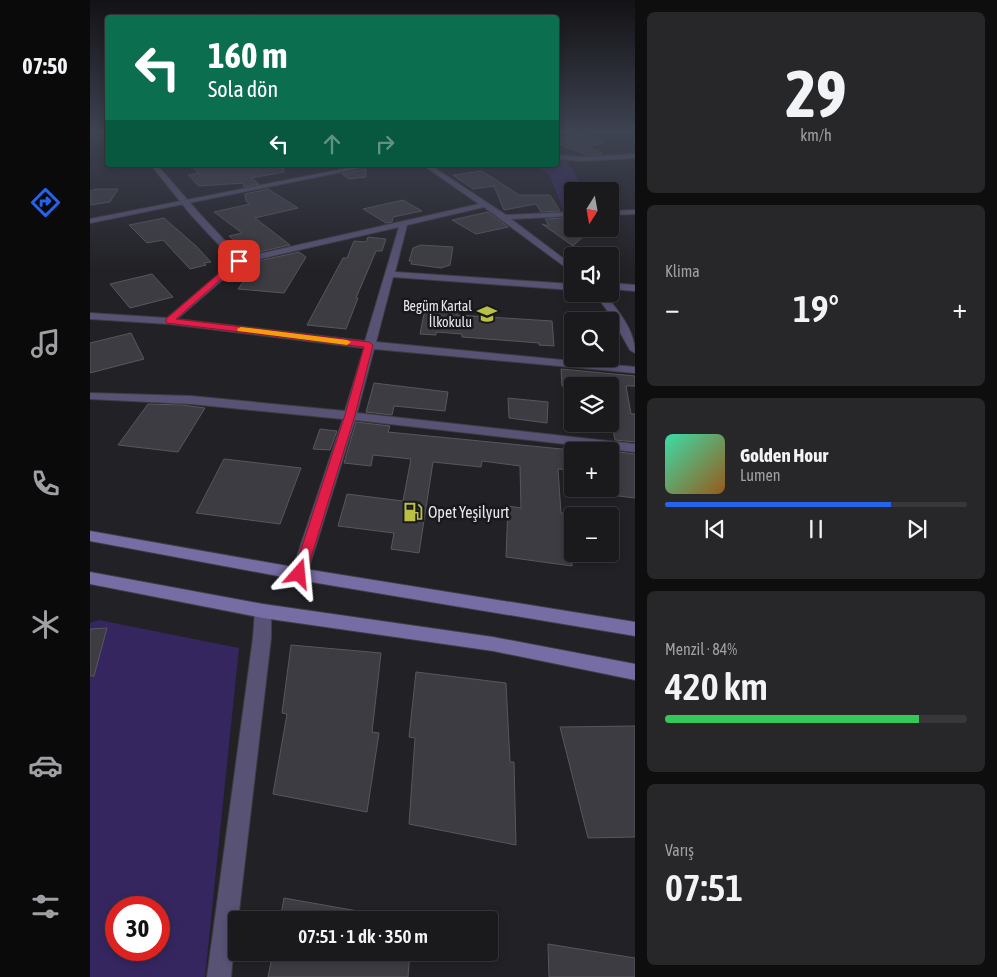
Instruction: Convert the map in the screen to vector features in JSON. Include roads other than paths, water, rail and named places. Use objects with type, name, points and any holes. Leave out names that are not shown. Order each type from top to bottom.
[{"type":"main road","points":[[90,536],[299,574],[634,629]]},
{"type":"main road","points":[[90,580],[263,610],[493,644],[632,673]]},
{"type":"street","points":[[165,179],[184,202],[239,261]]},
{"type":"street","points":[[90,221],[304,179]]},
{"type":"street","points":[[446,179],[504,217],[564,262]]},
{"type":"street","points":[[169,321],[239,261],[484,205]]},
{"type":"street","points":[[619,213],[634,212]]},
{"type":"street","points":[[504,217],[564,214]]},
{"type":"street","points":[[299,574],[350,415],[404,222]]},
{"type":"street","points":[[390,274],[564,286]]},
{"type":"street","points":[[619,287],[634,288]]},
{"type":"street","points":[[606,302],[614,312],[634,350]]},
{"type":"street","points":[[90,316],[169,321],[369,345],[634,370]]},
{"type":"street","points":[[90,396],[191,400],[350,415],[634,448]]},
{"type":"street","points":[[219,977],[262,638],[263,610]]},
{"type":"place","name":"Begüm Kartal İlkokulu","points":[[487,314]]},
{"type":"place","name":"Opet Yeşilyurt","points":[[413,512]]}]
